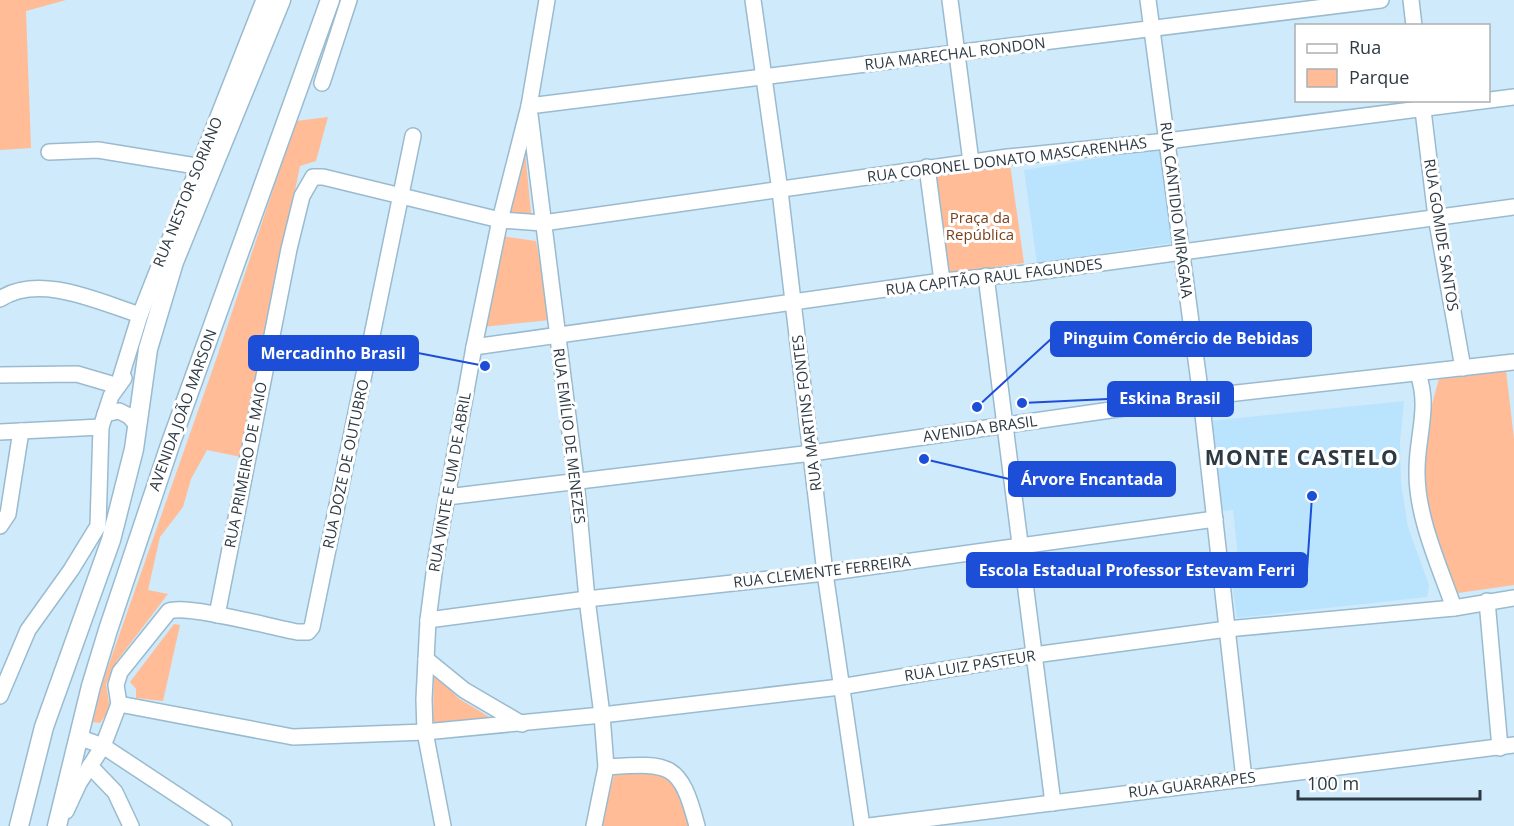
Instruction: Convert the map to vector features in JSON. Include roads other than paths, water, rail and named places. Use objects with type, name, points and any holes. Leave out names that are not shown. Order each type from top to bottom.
[{"type":"main road","name":"AVENIDA JOÃO MARSON","points":[[19,826],[44,727],[111,540],[137,425],[148,349],[174,262],[281,0]]},
{"type":"main road","name":"AVENIDA JOÃO MARSON","points":[[58,826],[94,675],[170,445],[330,0]]},
{"type":"street","name":"RUA NESTOR SORIANO","points":[[118,386],[140,315],[196,166],[241,64],[264,0]]},
{"type":"street","points":[[322,83],[349,0]]},
{"type":"street","name":"RUA VINTE E UM DE ABRIL","points":[[443,826],[425,732],[423,699],[428,620],[474,347],[500,220],[529,106],[547,0]]},
{"type":"street","name":"RUA MARTINS FONTES","points":[[753,0],[780,190],[840,687],[862,826]]},
{"type":"street","points":[[950,0],[971,162]]},
{"type":"street","name":"RUA CANTIDIO MIRAGAIA","points":[[1148,0],[1201,398],[1244,779]]},
{"type":"street","name":"RUA MARECHAL RONDON","points":[[529,106],[1381,0]]},
{"type":"street","points":[[1412,0],[1414,24]]},
{"type":"street","name":"RUA CORONEL DONATO MASCARENHAS","points":[[1490,99],[1514,97]]},
{"type":"street","name":"RUA CORONEL DONATO MASCARENHAS","points":[[313,177],[323,177],[500,220],[543,223],[927,167],[1167,141],[1457,102]]},
{"type":"street","name":"RUA GOMIDE SANTOS","points":[[1423,105],[1436,216],[1463,369]]},
{"type":"street","name":"RUA EMÍLIO DE MENEZES","points":[[529,106],[556,336],[576,480],[587,599],[602,716],[606,767],[594,826]]},
{"type":"street","name":"RUA DOZE DE OUTUBRO","points":[[217,615],[290,631],[308,632],[315,619],[413,136]]},
{"type":"street","points":[[50,152],[98,150],[196,166]]},
{"type":"street","points":[[927,167],[942,281]]},
{"type":"street","name":"RUA PRIMEIRO DE MAIO","points":[[217,615],[289,249],[302,196],[313,177]]},
{"type":"street","name":"RUA CAPITÃO RAUL FAGUNDES","points":[[474,347],[794,304],[942,281],[1181,253],[1514,207]]},
{"type":"street","points":[[986,276],[1053,803]]},
{"type":"street","points":[[0,299],[15,291],[57,290],[140,315]]},
{"type":"street","points":[[0,696],[4,672],[38,613],[71,570],[98,526],[103,421],[118,386],[148,349]]},
{"type":"street","points":[[1513,362],[1514,378]]},
{"type":"street","name":"AVENIDA BRASIL","points":[[447,497],[812,453],[1201,398],[1513,362]]},
{"type":"street","points":[[0,375],[77,374],[118,386]]},
{"type":"street","points":[[1418,374],[1424,403],[1417,470],[1421,504],[1454,608]]},
{"type":"street","points":[[0,432],[103,421],[118,411],[129,416],[137,425]]},
{"type":"street","points":[[0,526],[8,514],[21,431]]},
{"type":"street","name":"RUA CLEMENTE FERREIRA","points":[[428,620],[587,599],[825,573],[1215,519]]},
{"type":"street","name":"RUA LUIZ PASTEUR","points":[[119,704],[293,737],[425,732],[602,716],[840,687],[1034,656],[1227,629],[1454,608],[1514,598]]},
{"type":"street","points":[[1487,601],[1507,747]]},
{"type":"street","points":[[58,826],[103,746],[119,704],[116,685],[120,672],[166,614],[177,609],[217,615]]},
{"type":"street","points":[[426,659],[464,690],[522,724]]},
{"type":"street","points":[[78,737],[103,746],[224,826]]},
{"type":"street","name":"RUA GUARARAPES","points":[[870,826],[1507,747]]},
{"type":"street","points":[[606,767],[639,765],[668,769],[686,788],[697,826]]},
{"type":"street","points":[[90,766],[115,792],[131,826]]},
{"type":"place","name":"Mercadinho Brasil","points":[[485,366]]},
{"type":"place","name":"Eskina Brasil","points":[[1022,403]]},
{"type":"place","name":"Pinguim Comércio de Bebidas","points":[[977,407]]},
{"type":"place","name":"Árvore Encantada","points":[[924,459]]},
{"type":"place","name":"Escola Estadual Professor Estevam Ferri","points":[[1312,496]]},
{"type":"district","name":"MONTE CASTELO","points":[[1302,458]]},
{"type":"park label","name":"Praça da República","points":[[980,226]]}]
